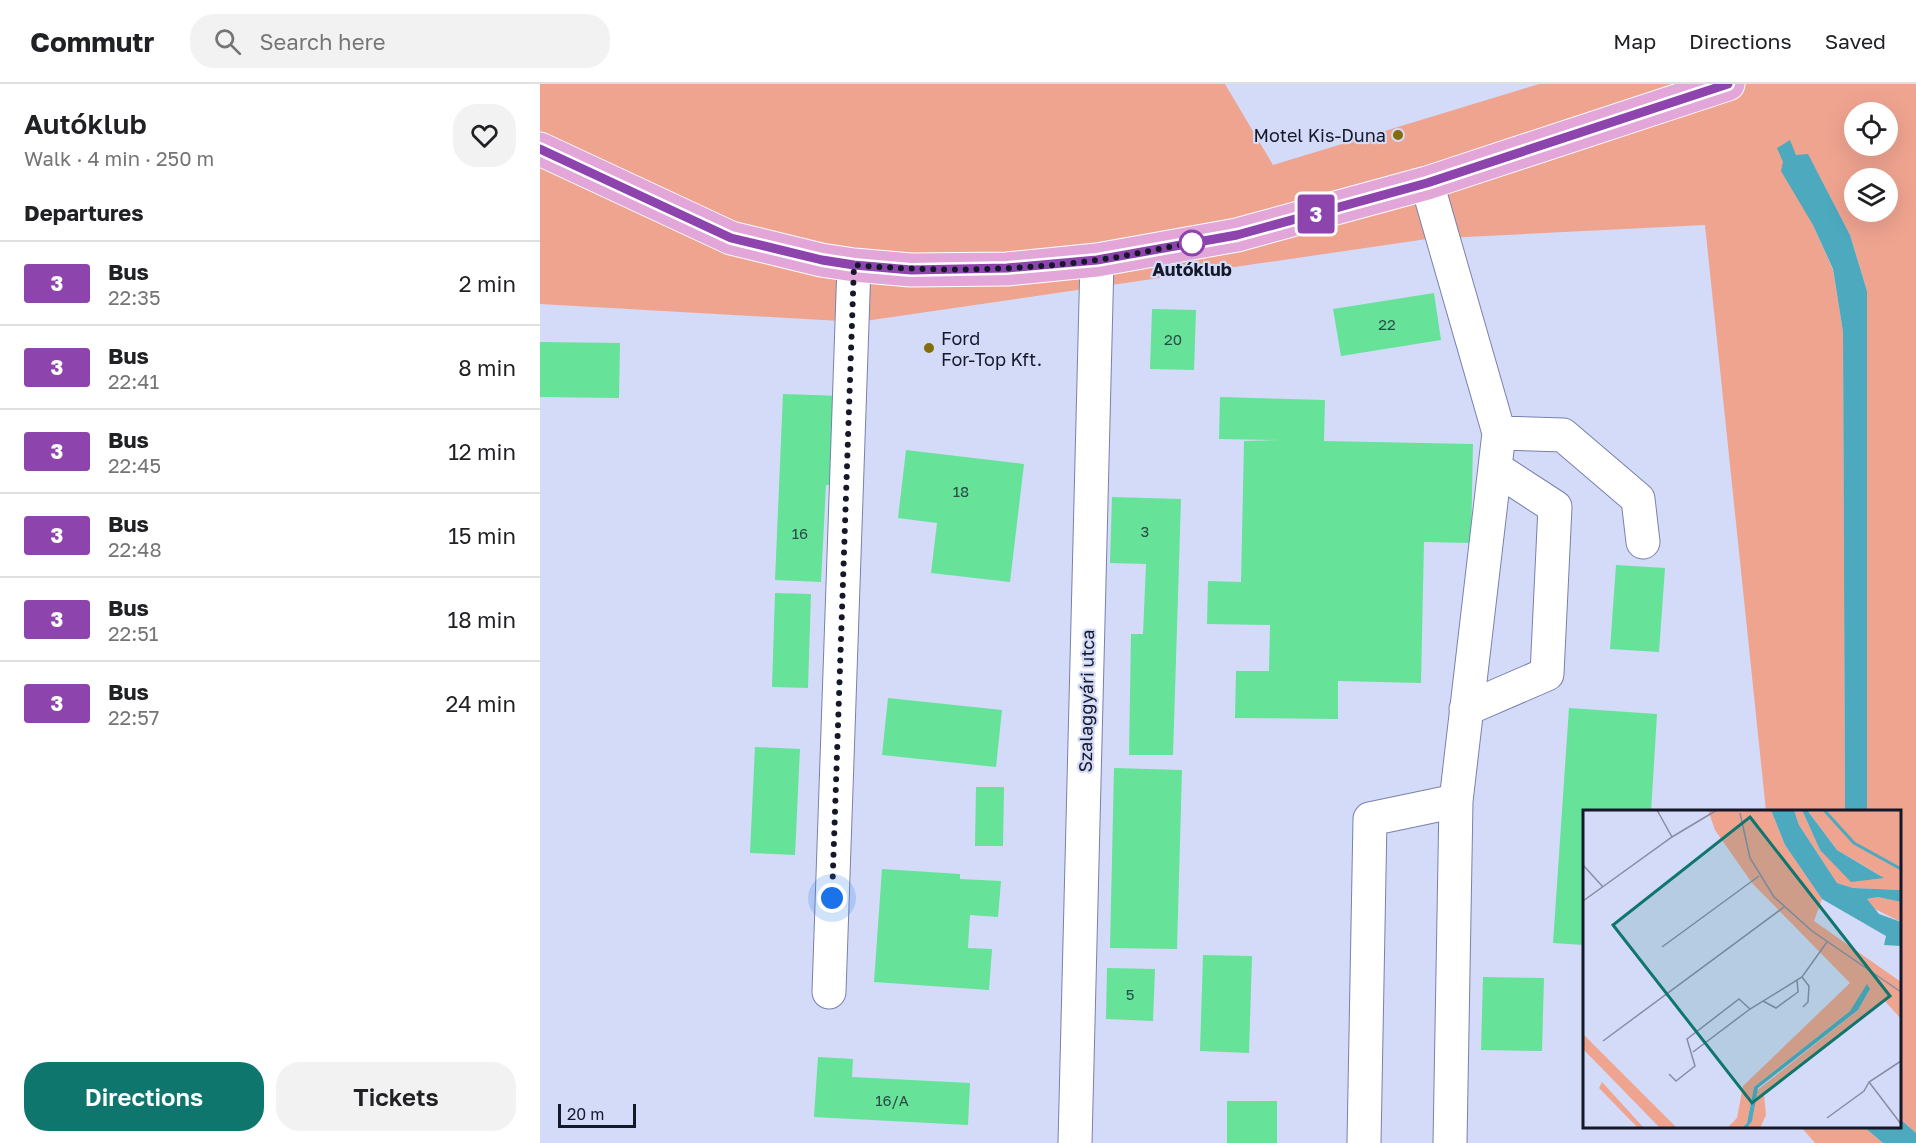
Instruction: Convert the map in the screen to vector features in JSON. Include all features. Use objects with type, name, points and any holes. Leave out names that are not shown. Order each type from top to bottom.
[{"type":"main road","points":[[540,149],[731,238],[822,260],[854,265],[911,270],[1007,268],[1097,260],[1237,235],[1427,183],[1728,84]]},
{"type":"lane","points":[[1427,183],[1499,433],[1456,801],[1450,1143]]},
{"type":"lane","name":"Szalaggyári utca","points":[[1075,1143],[1097,260]]},
{"type":"lane","points":[[829,992],[854,265]]},
{"type":"lane","points":[[1499,433],[1563,435],[1638,499],[1643,542]]},
{"type":"lane","points":[[1466,709],[1547,674],[1555,507],[1495,468]]},
{"type":"lane","points":[[1364,1143],[1370,819],[1456,801]]},
{"type":"shaded area","points":[[540,84],[1225,84],[1273,165],[1539,84],[1916,84],[1916,1133],[1901,1120],[1901,810],[1867,810],[1867,291],[1850,235],[1808,155],[1813,225],[1833,270],[1843,332],[1845,810],[1766,810],[1705,225],[1427,239],[858,322],[540,304]]},
{"type":"shaded area","points":[[1802,1128],[1865,1128],[1883,1143],[1815,1143]]},
{"type":"water","points":[[1790,140],[1796,155],[1808,154],[1850,235],[1867,291],[1867,810],[1845,810],[1843,332],[1833,269],[1813,225],[1781,171],[1783,162],[1777,148]]},
{"type":"water","points":[[1901,1120],[1916,1133],[1916,1143],[1883,1143],[1865,1128],[1901,1128]]},
{"type":"building","points":[[1434,293],[1441,340],[1341,356],[1333,309]]},
{"type":"building","points":[[1152,309],[1196,310],[1194,370],[1150,369]]},
{"type":"building","points":[[540,342],[620,343],[619,398],[540,397]]},
{"type":"building","points":[[783,394],[843,396],[840,486],[826,485],[821,582],[775,580]]},
{"type":"building","points":[[1220,397],[1325,400],[1324,441],[1473,444],[1471,543],[1424,542],[1421,683],[1338,681],[1338,719],[1235,718],[1236,671],[1269,671],[1270,625],[1207,624],[1208,581],[1241,582],[1244,441],[1279,440],[1219,439]]},
{"type":"building","points":[[906,450],[1024,464],[1010,582],[931,573],[937,523],[898,518]]},
{"type":"building","points":[[1112,497],[1181,499],[1173,755],[1129,755],[1131,634],[1143,634],[1146,564],[1110,563]]},
{"type":"building","points":[[1616,565],[1665,568],[1659,652],[1610,649]]},
{"type":"building","points":[[775,593],[811,594],[808,688],[772,687]]},
{"type":"building","points":[[888,698],[1002,710],[996,767],[882,755]]},
{"type":"building","points":[[1569,708],[1657,714],[1651,810],[1583,810],[1583,945],[1553,943]]},
{"type":"building","points":[[755,747],[800,749],[795,855],[750,853]]},
{"type":"building","points":[[1114,768],[1182,770],[1177,949],[1110,948]]},
{"type":"building","points":[[976,787],[1004,787],[1003,846],[975,846]]},
{"type":"building","points":[[882,869],[960,874],[960,879],[1001,881],[998,917],[970,915],[968,948],[992,949],[989,990],[874,982]]},
{"type":"building","points":[[1203,955],[1252,956],[1249,1053],[1200,1051]]},
{"type":"building","points":[[1107,968],[1155,969],[1153,1021],[1106,1019]]},
{"type":"building","points":[[1483,977],[1544,978],[1542,1051],[1481,1050]]},
{"type":"building","points":[[818,1057],[853,1059],[852,1077],[970,1083],[968,1125],[814,1117]]},
{"type":"building","points":[[1227,1101],[1277,1101],[1277,1143],[1227,1143]]},
{"type":"bus line","name":"3","points":[[540,149],[731,238],[822,260],[854,265],[911,270],[1007,268],[1097,260],[1237,235],[1427,183],[1728,84]]},
{"type":"place","name":"Motel Kis-Duna","points":[[1398,135]]},
{"type":"place","name":"Autóklub","points":[[1192,243]]},
{"type":"place","name":"Ford For-Top Kft.","points":[[929,348]]},
{"type":"route","points":[[832,898],[854,265],[911,270],[1007,268],[1097,260],[1192,243]]}]
